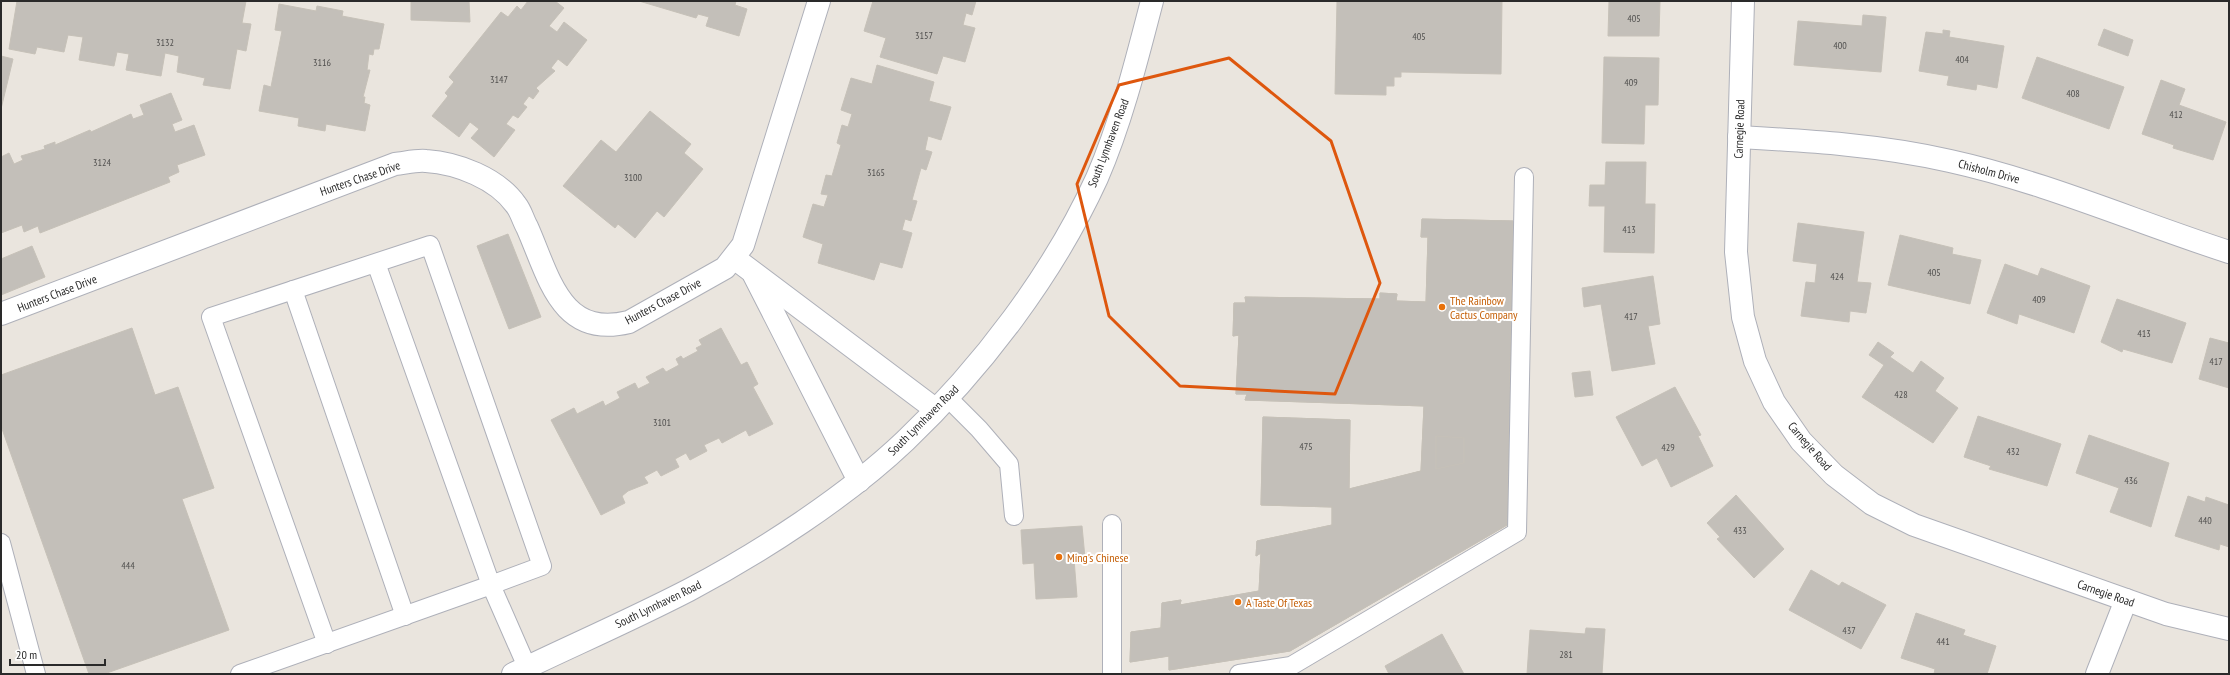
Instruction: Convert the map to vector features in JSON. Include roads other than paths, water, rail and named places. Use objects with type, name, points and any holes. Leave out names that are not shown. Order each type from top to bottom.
[{"type":"street","name":"Hunters Chase Drive","points":[[1,314],[395,164],[424,161],[454,165],[494,184],[505,192],[517,205],[560,301],[574,316],[592,324],[613,326],[629,322],[725,268],[743,245],[819,1]]},
{"type":"street","name":"South Lynnhaven Road","points":[[520,671],[690,590],[777,538],[859,480],[905,440],[941,403],[970,372],[1021,306],[1057,251],[1097,177],[1130,86],[1152,1]]},
{"type":"street","name":"Carnegie Road","points":[[1743,1],[1736,252],[1743,317],[1755,361],[1774,402],[1801,441],[1834,475],[1872,504],[1914,525],[2166,614],[2229,629]]},
{"type":"street","name":"Chisholm Drive","points":[[1739,137],[1864,146],[1950,161],[2033,183],[2157,229],[2229,252]]},
{"type":"street","points":[[734,258],[941,403]]},
{"type":"street","points":[[751,270],[859,480]]},
{"type":"street","points":[[2097,674],[2126,600]]},
{"type":"lane","points":[[1239,674],[1291,666],[1517,532],[1524,177]]},
{"type":"lane","points":[[240,674],[327,644],[542,566],[430,246],[212,316],[327,644]]},
{"type":"lane","points":[[376,263],[491,585],[520,671]]},
{"type":"lane","points":[[293,290],[405,616]]},
{"type":"lane","points":[[941,403],[979,429],[1009,464],[1014,516]]},
{"type":"lane","points":[[1112,524],[1112,674]]},
{"type":"lane","points":[[1,544],[6,580],[36,674]]},
{"type":"place","name":"The Rainbow Cactus Company","points":[[1442,307]]},
{"type":"place","name":"Ming's Chinese","points":[[1059,557]]},
{"type":"place","name":"A Taste Of Texas","points":[[1238,602]]}]
